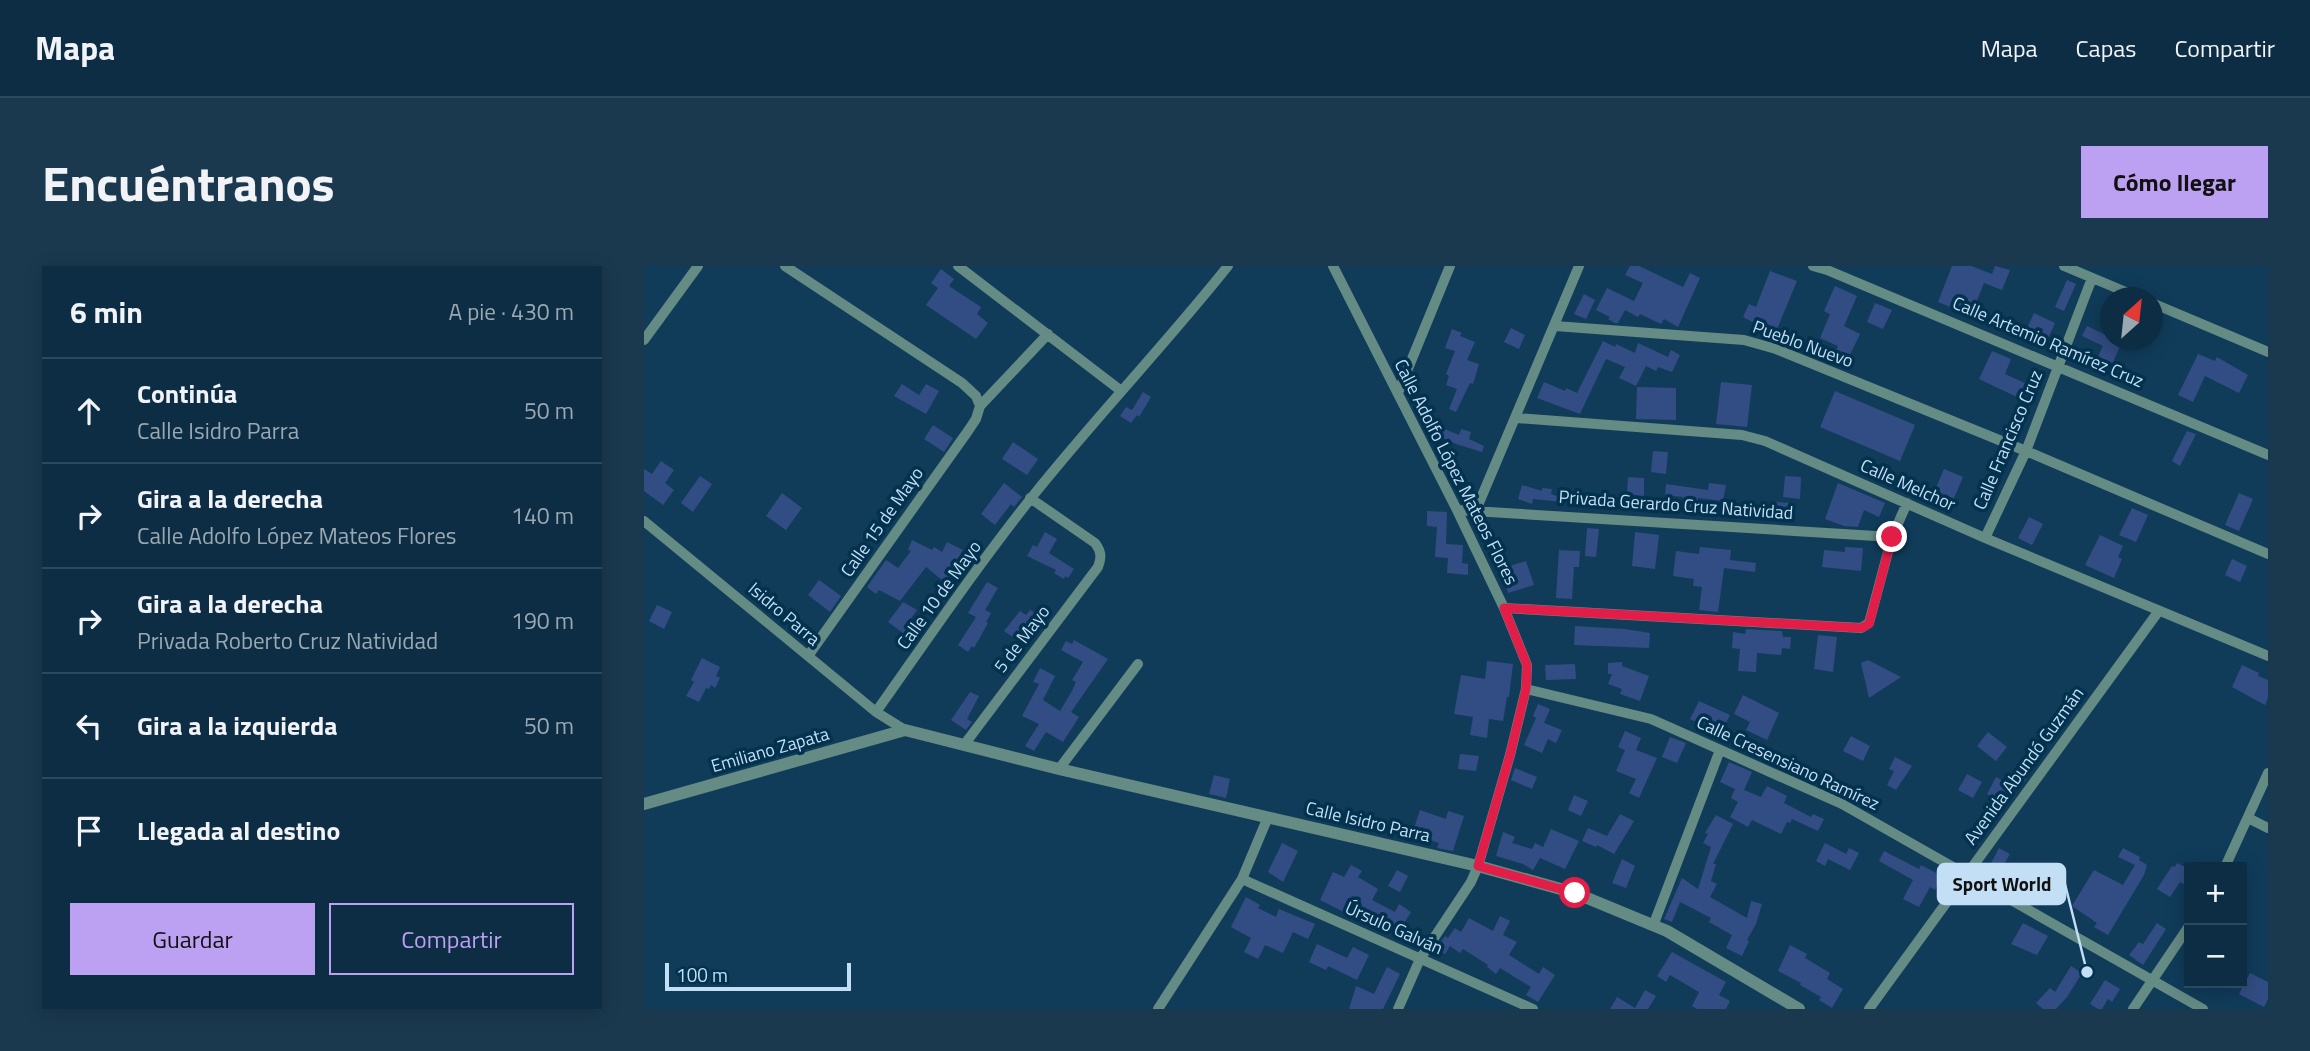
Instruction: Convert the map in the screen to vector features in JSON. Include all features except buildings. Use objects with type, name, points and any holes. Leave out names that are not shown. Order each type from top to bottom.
[{"type":"street","points":[[644,340],[698,266]]},
{"type":"street","points":[[785,266],[962,383],[976,396],[980,406]]},
{"type":"street","points":[[958,266],[1121,390]]},
{"type":"street","name":"Calle 10 de Mayo","points":[[876,712],[1030,498],[1121,390],[1181,326],[1228,266]]},
{"type":"street","name":"Calle Adolfo López Mateos Flores","points":[[1333,266],[1457,510],[1504,608],[1527,665],[1526,689],[1510,755],[1478,866],[1471,882],[1419,959],[1398,1009]]},
{"type":"street","points":[[1398,393],[1450,266]]},
{"type":"street","points":[[1476,510],[1579,266]]},
{"type":"street","name":"Calle Artemio Ramírez Cruz","points":[[1813,266],[2059,365],[2268,455]]},
{"type":"street","points":[[2064,266],[2114,287]]},
{"type":"street","name":"Calle Francisco Cruz","points":[[1985,538],[2026,451],[2092,278]]},
{"type":"street","points":[[2163,308],[2268,352]]},
{"type":"street","name":"Pueblo Nuevo","points":[[1555,326],[1744,340],[1776,349],[2268,554]]},
{"type":"street","name":"Calle 15 de Mayo","points":[[808,656],[968,431],[980,406],[1048,334]]},
{"type":"street","name":"Calle Melchor","points":[[1516,418],[1742,435],[1765,441],[2158,612],[2268,656]]},
{"type":"street","name":"5 de Mayo","points":[[964,745],[1098,567],[1100,550],[1095,543],[1030,498]]},
{"type":"street","points":[[1504,608],[1861,628],[1869,624],[1892,537],[1907,503]]},
{"type":"street","name":"Privada Gerardo Cruz Natividad","points":[[1457,510],[1892,537]]},
{"type":"street","name":"Isidro Parra","points":[[645,524],[876,712],[905,730]]},
{"type":"street","name":"Avenida Abundó Guzmán","points":[[1869,1009],[2158,612]]},
{"type":"street","points":[[1059,769],[1138,664]]},
{"type":"street","name":"Calle Cresensiano Ramírez","points":[[1526,689],[1651,719],[1842,804],[2203,1009]]},
{"type":"street","name":"Calle Isidro Parra","points":[[905,730],[1059,769],[1478,866],[1575,893],[1653,926],[1799,1009]]},
{"type":"street","name":"Emiliano Zapata","points":[[644,804],[905,730]]},
{"type":"street","points":[[1653,926],[1720,750]]},
{"type":"street","points":[[2227,862],[2268,773]]},
{"type":"street","points":[[1158,1009],[1242,878],[1268,817]]},
{"type":"street","points":[[2248,818],[2268,828]]},
{"type":"street","name":"Úrsulo Galván","points":[[1242,878],[1532,1009]]},
{"type":"street","points":[[2133,1009],[2184,934]]},
{"type":"place","name":"Sport World","points":[[2087,972]]},
{"type":"route","points":[[1575,893],[1478,866],[1526,689],[1527,665],[1504,608],[1861,628],[1869,624],[1892,537]]}]
